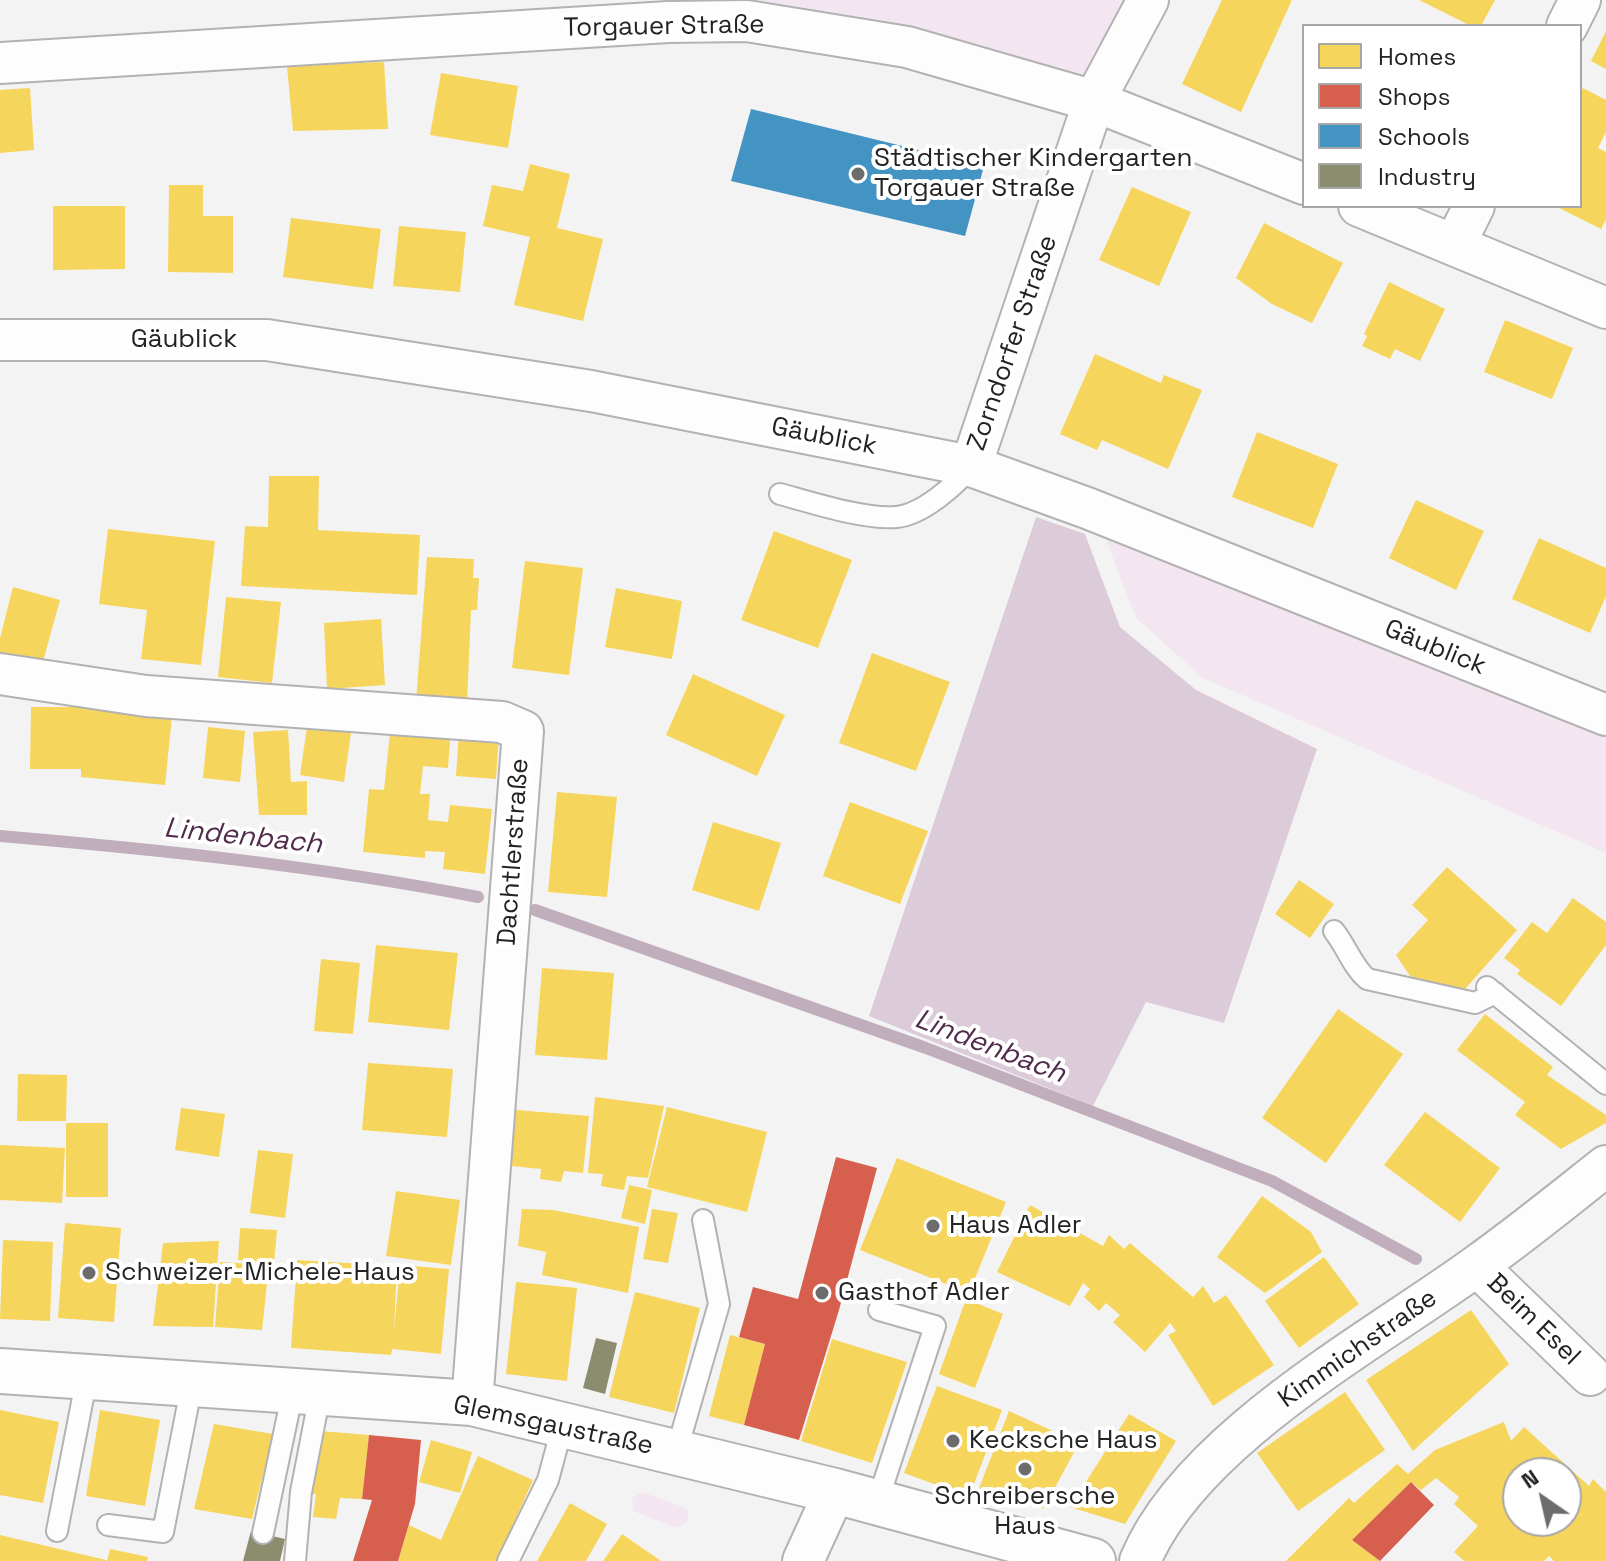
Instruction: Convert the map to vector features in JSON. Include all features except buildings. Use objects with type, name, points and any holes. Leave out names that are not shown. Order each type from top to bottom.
[{"type":"main road","name":"Glemsgaustraße","points":[[0,1371],[472,1403],[835,1491],[1093,1561]]},
{"type":"street","name":"Zorndorfer Straße","points":[[971,466],[1094,101],[1148,0]]},
{"type":"street","points":[[1568,24],[1580,0]]},
{"type":"street","name":"Torgauer Straße","points":[[0,63],[668,22],[747,21],[907,47],[1094,101],[1302,183]]},
{"type":"street","points":[[1364,208],[1606,308]]},
{"type":"street","points":[[1455,244],[1473,208]]},
{"type":"street","name":"Gäublick","points":[[0,340],[267,340],[591,391],[971,466],[1087,508],[1606,715]]},
{"type":"street","name":"Dachtlerstraße","points":[[0,674],[146,696],[502,722],[523,731],[472,1403]]},
{"type":"street","name":"Kimmichstraße","points":[[1140,1561],[1151,1535],[1196,1477],[1281,1401],[1477,1266],[1606,1166]]},
{"type":"street","name":"Beim Esel","points":[[1477,1266],[1590,1375]]},
{"type":"street","points":[[803,1561],[835,1491]]},
{"type":"lane","points":[[780,494],[832,508],[897,517],[950,491],[971,466]]},
{"type":"lane","points":[[1334,931],[1349,951],[1358,971],[1367,979],[1475,1003],[1491,990],[1606,1084]]},
{"type":"lane","points":[[676,1453],[719,1304],[703,1220]]},
{"type":"lane","points":[[877,1503],[935,1326],[879,1310]]},
{"type":"lane","points":[[57,1531],[87,1377]]},
{"type":"lane","points":[[108,1525],[163,1532],[192,1384]]},
{"type":"lane","points":[[263,1533],[307,1392]]},
{"type":"lane","points":[[295,1561],[307,1392]]},
{"type":"lane","points":[[508,1561],[548,1480],[563,1424]]},
{"type":"shaded area","points":[[756,0],[1135,0],[1091,80],[763,12]]},
{"type":"shaded area","points":[[1036,517],[1085,534],[1120,627],[1196,690],[1317,749],[1224,1023],[1146,1002],[1093,1106],[869,1016]]},
{"type":"shaded area","points":[[1106,540],[1606,728],[1606,853],[1203,678],[1136,618]]},
{"type":"shaded area","points":[[642,1492],[686,1508],[689,1513],[686,1523],[677,1528],[633,1511],[632,1498]]},
{"type":"waterway","name":"Lindenbach","points":[[0,836],[240,860],[359,876],[478,897]]},
{"type":"waterway","name":"Lindenbach","points":[[535,910],[926,1048],[1272,1181],[1416,1259]]},
{"type":"place","name":"Städtischer Kindergarten Torgauer Straße","points":[[858,174]]},
{"type":"place","name":"Haus Adler","points":[[933,1226]]},
{"type":"place","name":"Schweizer-Michele-Haus","points":[[89,1273]]},
{"type":"place","name":"Gasthof Adler","points":[[822,1293]]},
{"type":"place","name":"Kecksche Haus","points":[[953,1441]]},
{"type":"place","name":"Schreibersche Haus","points":[[1025,1469]]}]
